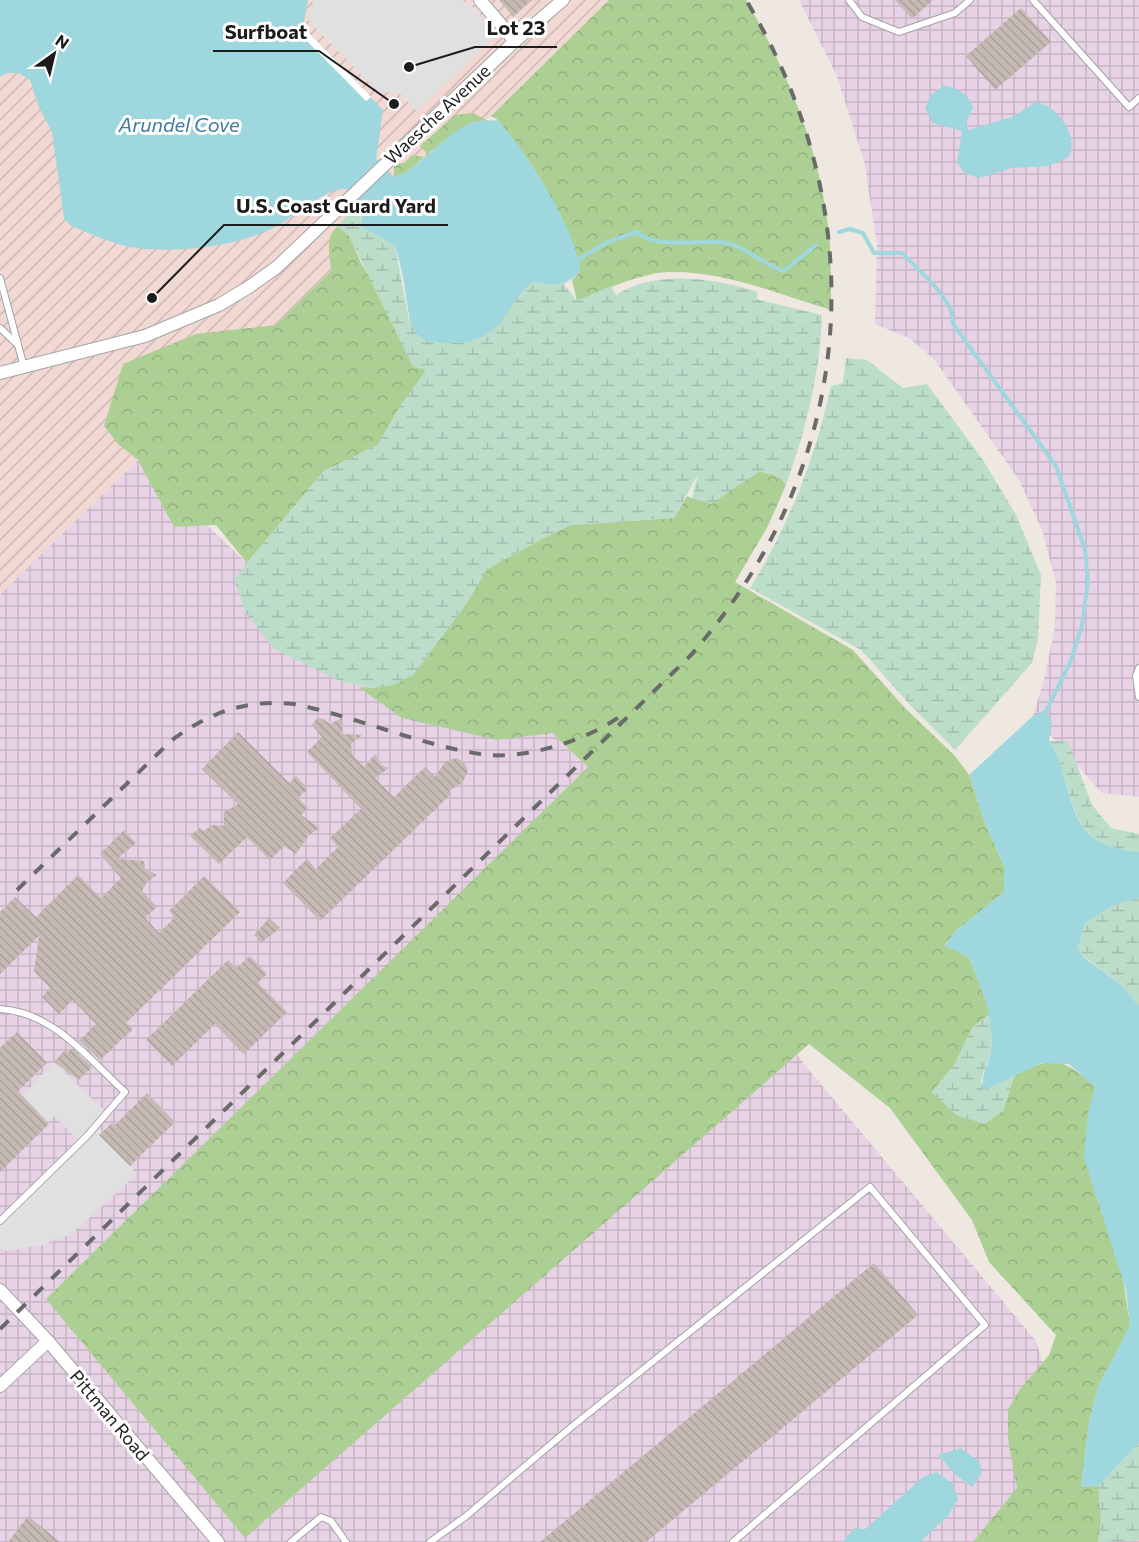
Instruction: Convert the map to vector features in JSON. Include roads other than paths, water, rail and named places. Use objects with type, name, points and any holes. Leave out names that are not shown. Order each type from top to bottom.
[{"type":"street","points":[[480,0],[515,41]]},
{"type":"street","name":"Waesche Avenue","points":[[0,374],[146,336],[219,305],[277,267],[515,41],[562,0]]},
{"type":"street","name":"Pittman Road","points":[[0,1291],[48,1341],[218,1542]]},
{"type":"street","points":[[0,1386],[48,1341]]},
{"type":"lane","points":[[849,0],[862,17],[899,32],[955,13],[970,0]]},
{"type":"lane","points":[[1033,0],[1129,107],[1139,99]]},
{"type":"lane","points":[[0,278],[25,367]]},
{"type":"lane","points":[[0,328],[18,345]]},
{"type":"lane","points":[[1139,668],[1136,676],[1139,697]]},
{"type":"lane","points":[[0,1009],[18,1010],[55,1027],[125,1092],[87,1136],[0,1221]]},
{"type":"lane","points":[[430,1542],[465,1517],[569,1429],[870,1187],[985,1325],[733,1542]]},
{"type":"lane","points":[[291,1542],[321,1517],[331,1521],[346,1542]]},
{"type":"water","name":"Arundel Cove","points":[[0,0],[308,0],[303,27],[383,110],[376,159],[394,177],[414,167],[450,136],[470,123],[498,120],[536,171],[560,214],[577,254],[580,272],[564,283],[533,282],[518,296],[498,325],[483,336],[465,342],[439,343],[422,338],[416,333],[410,318],[395,246],[362,227],[359,206],[355,197],[347,189],[321,197],[260,234],[208,247],[171,250],[128,247],[71,226],[64,218],[52,132],[39,107],[30,80],[19,73],[7,73],[0,77]]},
{"type":"water","points":[[944,85],[962,92],[971,102],[973,107],[966,124],[968,130],[1012,117],[1036,102],[1052,109],[1069,131],[1071,149],[1069,157],[1049,166],[1012,168],[979,178],[966,174],[957,163],[962,131],[933,123],[925,108],[931,95]]},
{"type":"water","points":[[1047,709],[1052,723],[1049,741],[1061,765],[1080,822],[1098,841],[1139,852],[1139,898],[1112,906],[1085,923],[1078,947],[1083,957],[1120,984],[1139,1006],[1139,1443],[1098,1486],[1081,1487],[1089,1422],[1098,1387],[1130,1326],[1126,1290],[1084,1158],[1088,1113],[1095,1087],[1069,1064],[1042,1063],[984,1090],[983,1080],[990,1056],[991,1037],[986,1002],[969,957],[945,946],[956,931],[1004,892],[1004,866],[985,823],[969,775],[1033,716]]},
{"type":"water","points":[[961,1448],[980,1463],[982,1473],[972,1487],[956,1475],[938,1455]]},
{"type":"water","points":[[936,1472],[952,1483],[958,1499],[948,1516],[920,1542],[842,1542],[856,1527],[864,1530],[923,1477]]},
{"type":"waterway","points":[[839,232],[850,229],[863,233],[874,253],[902,253],[934,286],[948,304],[953,324],[1056,466],[1085,549],[1088,582],[1082,625],[1070,663],[1047,709]]},
{"type":"waterway","points":[[579,259],[608,242],[637,232],[644,237],[664,242],[726,243],[743,249],[767,264],[784,271],[816,245]]},
{"type":"railway","points":[[0,1329],[690,656],[746,582],[788,504],[816,422],[830,338],[830,252],[816,167],[788,82],[746,0]]},
{"type":"railway","points":[[17,890],[172,740],[200,722],[230,710],[260,704],[294,704],[433,744],[480,754],[497,755],[515,755],[552,747],[589,734],[619,717]]},
{"type":"place","name":"Lot 23","points":[[409,67]]},
{"type":"place","name":"Surfboat","points":[[394,104]]},
{"type":"place","name":"U.S. Coast Guard Yard","points":[[152,298]]}]
